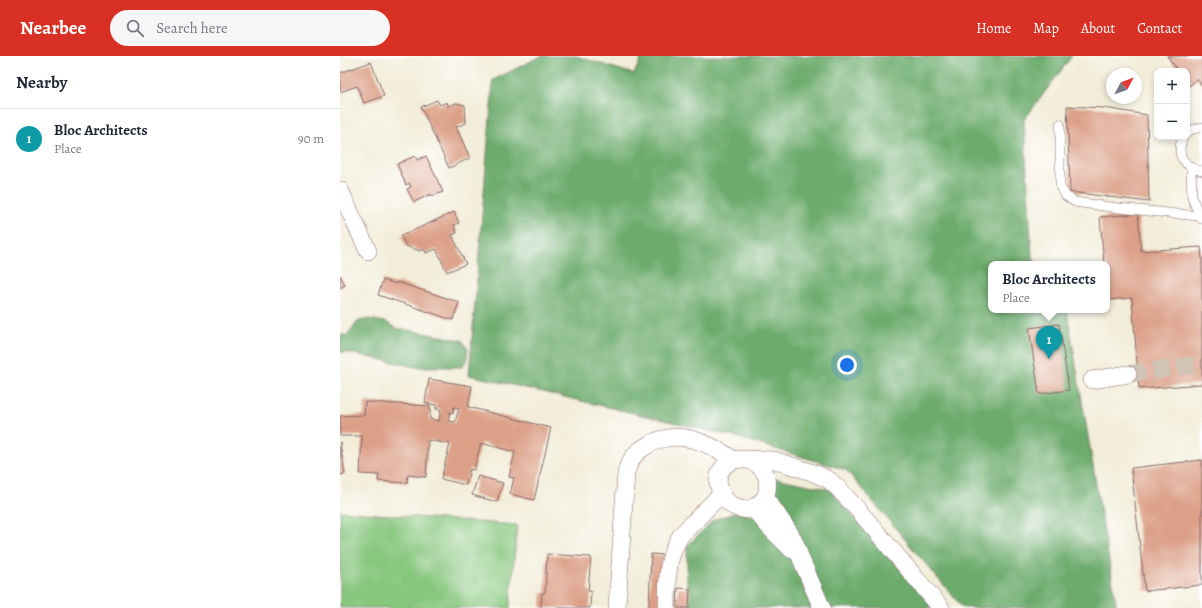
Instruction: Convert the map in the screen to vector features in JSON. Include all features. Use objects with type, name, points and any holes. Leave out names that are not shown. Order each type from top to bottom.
[{"type":"street","points":[[340,190],[368,251]]},
{"type":"street","points":[[1092,380],[1128,374]]},
{"type":"street","points":[[617,608],[626,473],[631,459],[644,447],[655,441],[676,437],[690,438],[712,446],[740,460],[755,462],[761,468],[766,475],[768,486],[759,503],[746,510],[740,509],[726,499],[718,486],[719,474],[726,465],[740,460],[774,460],[814,473],[829,480],[836,486],[941,608]]},
{"type":"street","points":[[766,475],[796,468]]},
{"type":"street","points":[[667,608],[669,560],[676,543],[681,535],[696,519],[726,499]]},
{"type":"street","points":[[759,503],[790,533],[822,608]]},
{"type":"lane","points":[[1060,124],[1060,187],[1066,196],[1075,202],[1200,218],[1192,198],[1191,168]]},
{"type":"lane","points":[[1190,130],[1202,127]]},
{"type":"lane","points":[[1182,140],[1180,149],[1183,160],[1191,168],[1202,171]]},
{"type":"green space","points":[[541,56],[576,56],[634,74],[642,56],[1072,56],[1024,120],[1032,256],[1035,261],[988,261],[988,313],[1067,313],[1117,608],[963,608],[846,470],[732,436],[469,375],[493,80]]},
{"type":"green space","points":[[369,319],[386,322],[396,328],[462,340],[468,349],[467,360],[462,367],[415,367],[340,352],[340,335],[347,335],[358,321]]},
{"type":"green space","points":[[765,476],[829,489],[936,608],[818,608]]},
{"type":"green space","points":[[340,511],[517,525],[510,608],[340,608]]},
{"type":"green space","points":[[737,512],[756,517],[792,555],[812,608],[687,608],[687,546],[713,520]]},
{"type":"building","points":[[1167,56],[1202,56],[1202,86],[1197,79],[1190,85],[1190,68],[1176,68]]},
{"type":"building","points":[[371,62],[384,96],[364,103],[357,86],[340,92],[340,73]]},
{"type":"building","points":[[437,100],[440,105],[447,102],[448,106],[456,103],[465,105],[466,123],[456,127],[470,158],[449,168],[421,107]]},
{"type":"building","points":[[1067,106],[1104,108],[1147,115],[1149,202],[1070,192]]},
{"type":"building","points":[[415,156],[417,160],[426,156],[443,192],[432,196],[431,194],[414,202],[407,189],[411,187],[409,183],[406,185],[397,164]]},
{"type":"building","points":[[454,212],[459,223],[454,225],[457,233],[452,235],[466,264],[447,272],[436,249],[426,253],[424,249],[420,251],[406,246],[401,236]]},
{"type":"building","points":[[1138,214],[1141,251],[1201,247],[1202,384],[1139,389],[1132,298],[1110,300],[1110,261],[1104,261],[1100,217]]},
{"type":"building","points":[[340,275],[345,285],[340,288]]},
{"type":"building","points":[[383,280],[397,284],[397,282],[459,302],[453,320],[378,295]]},
{"type":"building","points":[[1059,324],[1069,390],[1039,394],[1029,328]]},
{"type":"building","points":[[429,379],[472,386],[468,407],[551,428],[534,500],[510,494],[514,478],[509,477],[515,452],[481,443],[474,470],[470,469],[466,485],[441,479],[450,444],[428,440],[426,477],[408,475],[407,483],[378,481],[379,475],[360,474],[362,436],[340,436],[340,416],[364,415],[365,402],[430,406],[430,419],[439,421],[441,410],[436,409],[436,405],[425,403]],"holes":[[[454,407],[459,408],[455,422],[448,421],[450,412],[453,413]]]},
{"type":"building","points":[[340,442],[345,474],[340,475]]},
{"type":"building","points":[[1202,460],[1202,585],[1145,591],[1131,468]]},
{"type":"building","points":[[478,476],[503,483],[497,502],[472,495]]},
{"type":"building","points":[[547,554],[591,557],[588,591],[591,591],[590,608],[541,608],[542,593],[545,593]]},
{"type":"building","points":[[651,554],[663,555],[661,608],[649,608]]},
{"type":"building","points":[[678,588],[690,589],[689,608],[677,608]]},
{"type":"tunnel","points":[[1128,374],[1202,364]]},
{"type":"place","name":"Bloc Architects","points":[[1049,359]]}]
